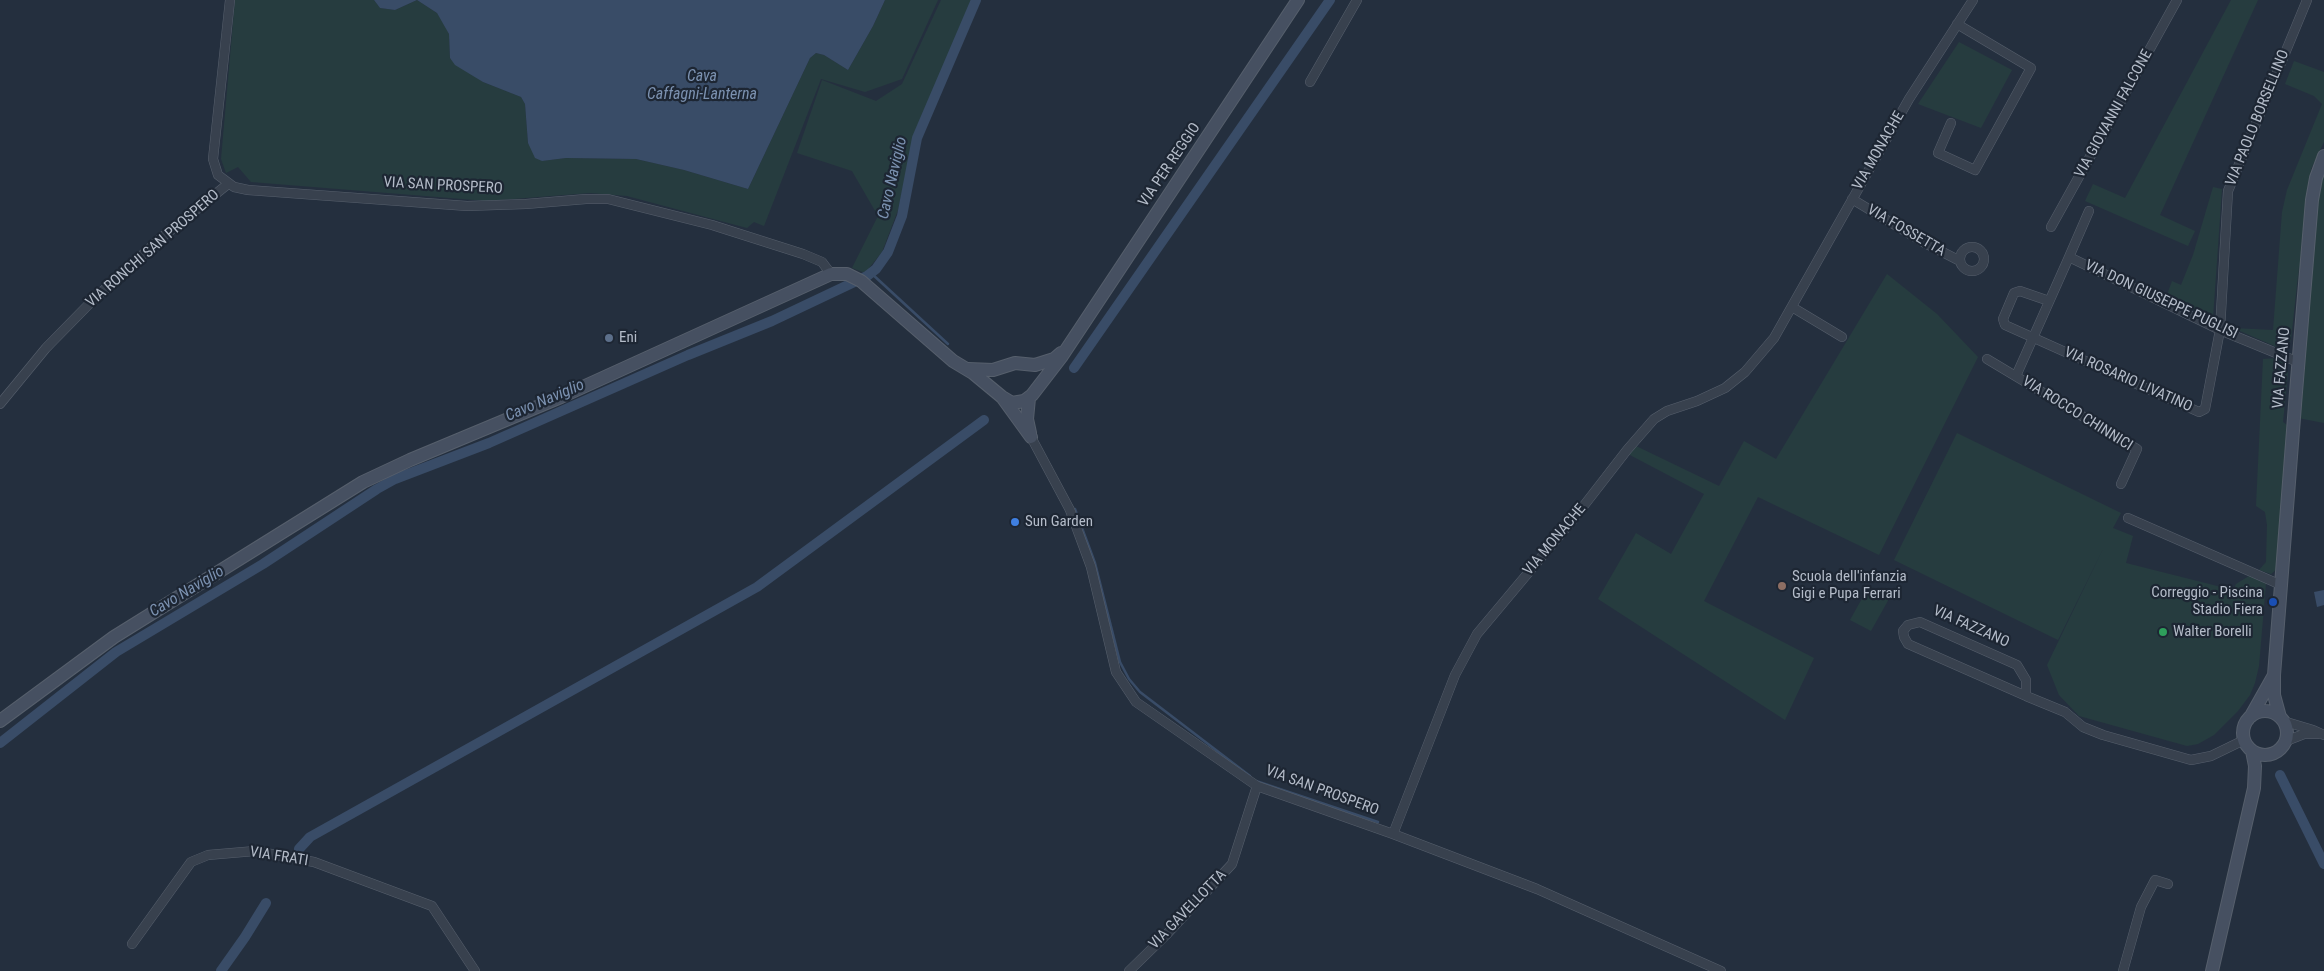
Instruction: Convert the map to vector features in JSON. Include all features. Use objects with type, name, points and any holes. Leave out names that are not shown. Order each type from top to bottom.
[{"type":"main road","name":"VIA PER REGGIO","points":[[1032,394],[1067,347],[1298,0]]},
{"type":"main road","name":"VIA FAZZANO","points":[[2286,741],[2286,728],[2281,719],[2275,697],[2274,675],[2312,200],[2316,178],[2324,156]]},
{"type":"main road","points":[[0,721],[108,640],[363,482],[561,396],[831,274],[847,274],[867,286],[953,361],[1012,403],[1024,401],[1032,394],[1034,374],[1026,366]]},
{"type":"main road","name":"VIA PER REGGIO","points":[[966,369],[986,370],[1015,363],[1026,366],[1048,361],[1067,347]]},
{"type":"main road","points":[[1000,394],[997,375],[1004,367]]},
{"type":"main road","name":"VIA SAN PROSPERO","points":[[1000,394],[1031,438]]},
{"type":"main road","name":"VIA SAN PROSPERO","points":[[1031,438],[1027,419],[1032,394]]},
{"type":"main road","name":"VIA FAZZANO","points":[[2244,740],[2244,727],[2274,675]]},
{"type":"main road","points":[[2250,716],[2256,713],[2268,712],[2281,719]]},
{"type":"main road","points":[[2244,740],[2252,751],[2254,788]]},
{"type":"main road","points":[[2212,971],[2254,788],[2264,766],[2286,741]]},
{"type":"main road","points":[[2252,751],[2266,755],[2273,754]]},
{"type":"street","points":[[228,184],[218,175],[213,159],[230,0]]},
{"type":"street","points":[[1310,82],[1357,0]]},
{"type":"street","name":"VIA MONACHE","points":[[1393,834],[1455,675],[1482,628],[1654,419],[1667,411],[1714,394],[1736,380],[1774,338],[1909,99],[1973,0]]},
{"type":"street","name":"VIA GIOVANNI FALCONE","points":[[2051,227],[2177,0]]},
{"type":"street","name":"VIA PAOLO BORSELLINO","points":[[2220,330],[2228,191],[2307,0]]},
{"type":"street","points":[[1951,123],[1938,153],[1975,170],[2031,68],[1957,24]]},
{"type":"street","name":"VIA SAN PROSPERO","points":[[228,184],[248,190],[467,206],[526,204],[586,198],[608,199],[643,206],[712,225],[803,254],[822,262],[831,274]]},
{"type":"street","name":"VIA RONCHI SAN PROSPERO","points":[[0,404],[46,348],[120,274],[228,184]]},
{"type":"street","name":"VIA FOSSETTA","points":[[1852,199],[1922,242],[1960,262]]},
{"type":"street","points":[[2069,257],[2089,211]]},
{"type":"street","name":"VIA DON GIUSEPPE PUGLISI","points":[[2016,376],[2069,257],[2220,330],[2298,362]]},
{"type":"street","points":[[2033,338],[2005,325],[2003,319],[2014,293],[2020,291],[2049,301]]},
{"type":"street","points":[[1792,307],[1842,337]]},
{"type":"street","name":"VIA ROSARIO LIVATINO","points":[[2033,338],[2199,412],[2205,409],[2220,330]]},
{"type":"street","name":"VIA ROCCO CHINNICI","points":[[1987,359],[2137,449],[2121,484]]},
{"type":"street","name":"VIA SAN PROSPERO","points":[[1031,438],[1070,510],[1092,567],[1116,672],[1136,702],[1257,786],[1393,834],[1578,906],[1721,971]]},
{"type":"street","points":[[2128,518],[2281,585]]},
{"type":"street","name":"VIA FAZZANO","points":[[2026,696],[2026,680],[2017,665],[1920,622],[1908,625],[1904,631],[1904,637],[1908,644],[2026,696],[2065,712],[2083,727],[2103,735],[2185,759],[2195,760],[2211,756],[2244,740]]},
{"type":"street","points":[[2281,719],[2323,735]]},
{"type":"street","points":[[2286,741],[2302,735],[2323,735]]},
{"type":"street","name":"VIA GAVELLOTTA","points":[[1129,971],[1166,935],[1232,864],[1257,786]]},
{"type":"street","name":"VIA FRATI","points":[[132,944],[191,862],[208,854],[256,851],[314,862],[432,906],[475,971]]},
{"type":"street","points":[[2123,971],[2141,907],[2155,880],[2168,884]]},
{"type":"green space","points":[[235,0],[374,0],[380,8],[395,10],[417,0],[437,13],[446,27],[449,34],[450,58],[483,82],[521,97],[525,104],[528,143],[542,161],[566,158],[636,159],[684,170],[748,189],[810,58],[816,53],[824,55],[848,70],[873,26],[885,0],[938,0],[902,79],[865,92],[821,79],[764,226],[754,222],[747,228],[627,196],[590,193],[487,201],[251,182],[238,167],[226,173],[221,159]]},
{"type":"green space","points":[[941,0],[973,0],[914,136],[898,210],[882,252],[865,273],[852,268],[878,216],[852,171],[797,153],[822,80],[876,101],[902,84]]},
{"type":"green space","points":[[2231,0],[2258,0],[2160,215],[2195,231],[2188,246],[2085,201],[2093,184],[2125,198]]},
{"type":"green space","points":[[1959,42],[2012,70],[1981,128],[1918,104]]},
{"type":"green space","points":[[2294,61],[2324,72],[2324,142],[2311,169],[2309,182],[2324,148],[2324,423],[2298,418],[2295,365],[2299,266],[2291,340],[2288,345],[2279,348],[2233,328],[2273,330],[2282,212],[2287,190],[2322,104],[2314,96],[2285,84]]},
{"type":"green space","points":[[2213,187],[2222,189],[2213,318],[2170,299],[2168,292],[2172,281],[2181,285],[2193,255]]},
{"type":"green space","points":[[1887,274],[1937,314],[1978,357],[1879,555],[1758,497],[1704,601],[1814,658],[1785,720],[1598,599],[1636,533],[1671,554],[1704,494],[1628,454],[1634,445],[1719,486],[1744,441],[1776,459]]},
{"type":"green space","points":[[2278,358],[2286,365],[2288,373],[2283,422],[2287,425],[2277,569],[2271,574],[2259,570],[2266,562],[2267,525],[2265,512],[2256,506],[2263,359]]},
{"type":"green space","points":[[1957,433],[2121,513],[2113,528],[2133,536],[2126,563],[2233,590],[2236,584],[2249,576],[2266,583],[2259,666],[2255,683],[2250,695],[2238,711],[2214,735],[2198,744],[2187,746],[2079,716],[2059,695],[2047,665],[2104,547],[2058,640],[1894,560]]},
{"type":"green space","points":[[1869,586],[1890,597],[1871,631],[1850,620]]},
{"type":"water","points":[[374,0],[417,0],[395,10],[380,8]]},
{"type":"water","name":"Cava Caffagni-Lanterna","points":[[417,0],[885,0],[873,26],[848,70],[824,55],[816,53],[810,58],[748,189],[684,170],[636,159],[566,158],[542,161],[535,158],[528,143],[525,104],[521,97],[483,82],[455,65],[450,58],[449,34],[437,13]]},
{"type":"water","points":[[2324,590],[2324,605],[2317,607],[2314,592]]},
{"type":"waterway","name":"Cavo Naviglio","points":[[0,743],[116,652],[263,564],[395,479],[489,443],[688,355],[772,321],[867,276],[876,269],[888,252],[902,216],[917,138],[976,0]]},
{"type":"waterway","points":[[1074,368],[1330,0]]},
{"type":"waterway","points":[[871,273],[948,344]]},
{"type":"waterway","points":[[299,849],[310,837],[757,587],[984,420]]},
{"type":"waterway","points":[[1075,509],[1095,563],[1120,662],[1129,679],[1140,692],[1250,776]]},
{"type":"waterway","points":[[2280,775],[2324,864]]},
{"type":"waterway","points":[[1256,781],[1378,822]]},
{"type":"waterway","points":[[221,971],[266,903]]},
{"type":"place","name":"Eni","points":[[609,338]]},
{"type":"place","name":"Sun Garden","points":[[1015,522]]},
{"type":"place","name":"Scuola dell'infanzia Gigi e Pupa Ferrari","points":[[1782,586]]},
{"type":"place","name":"Correggio - Piscina Stadio Fiera","points":[[2273,602]]},
{"type":"place","name":"Walter Borelli","points":[[2163,632]]}]
